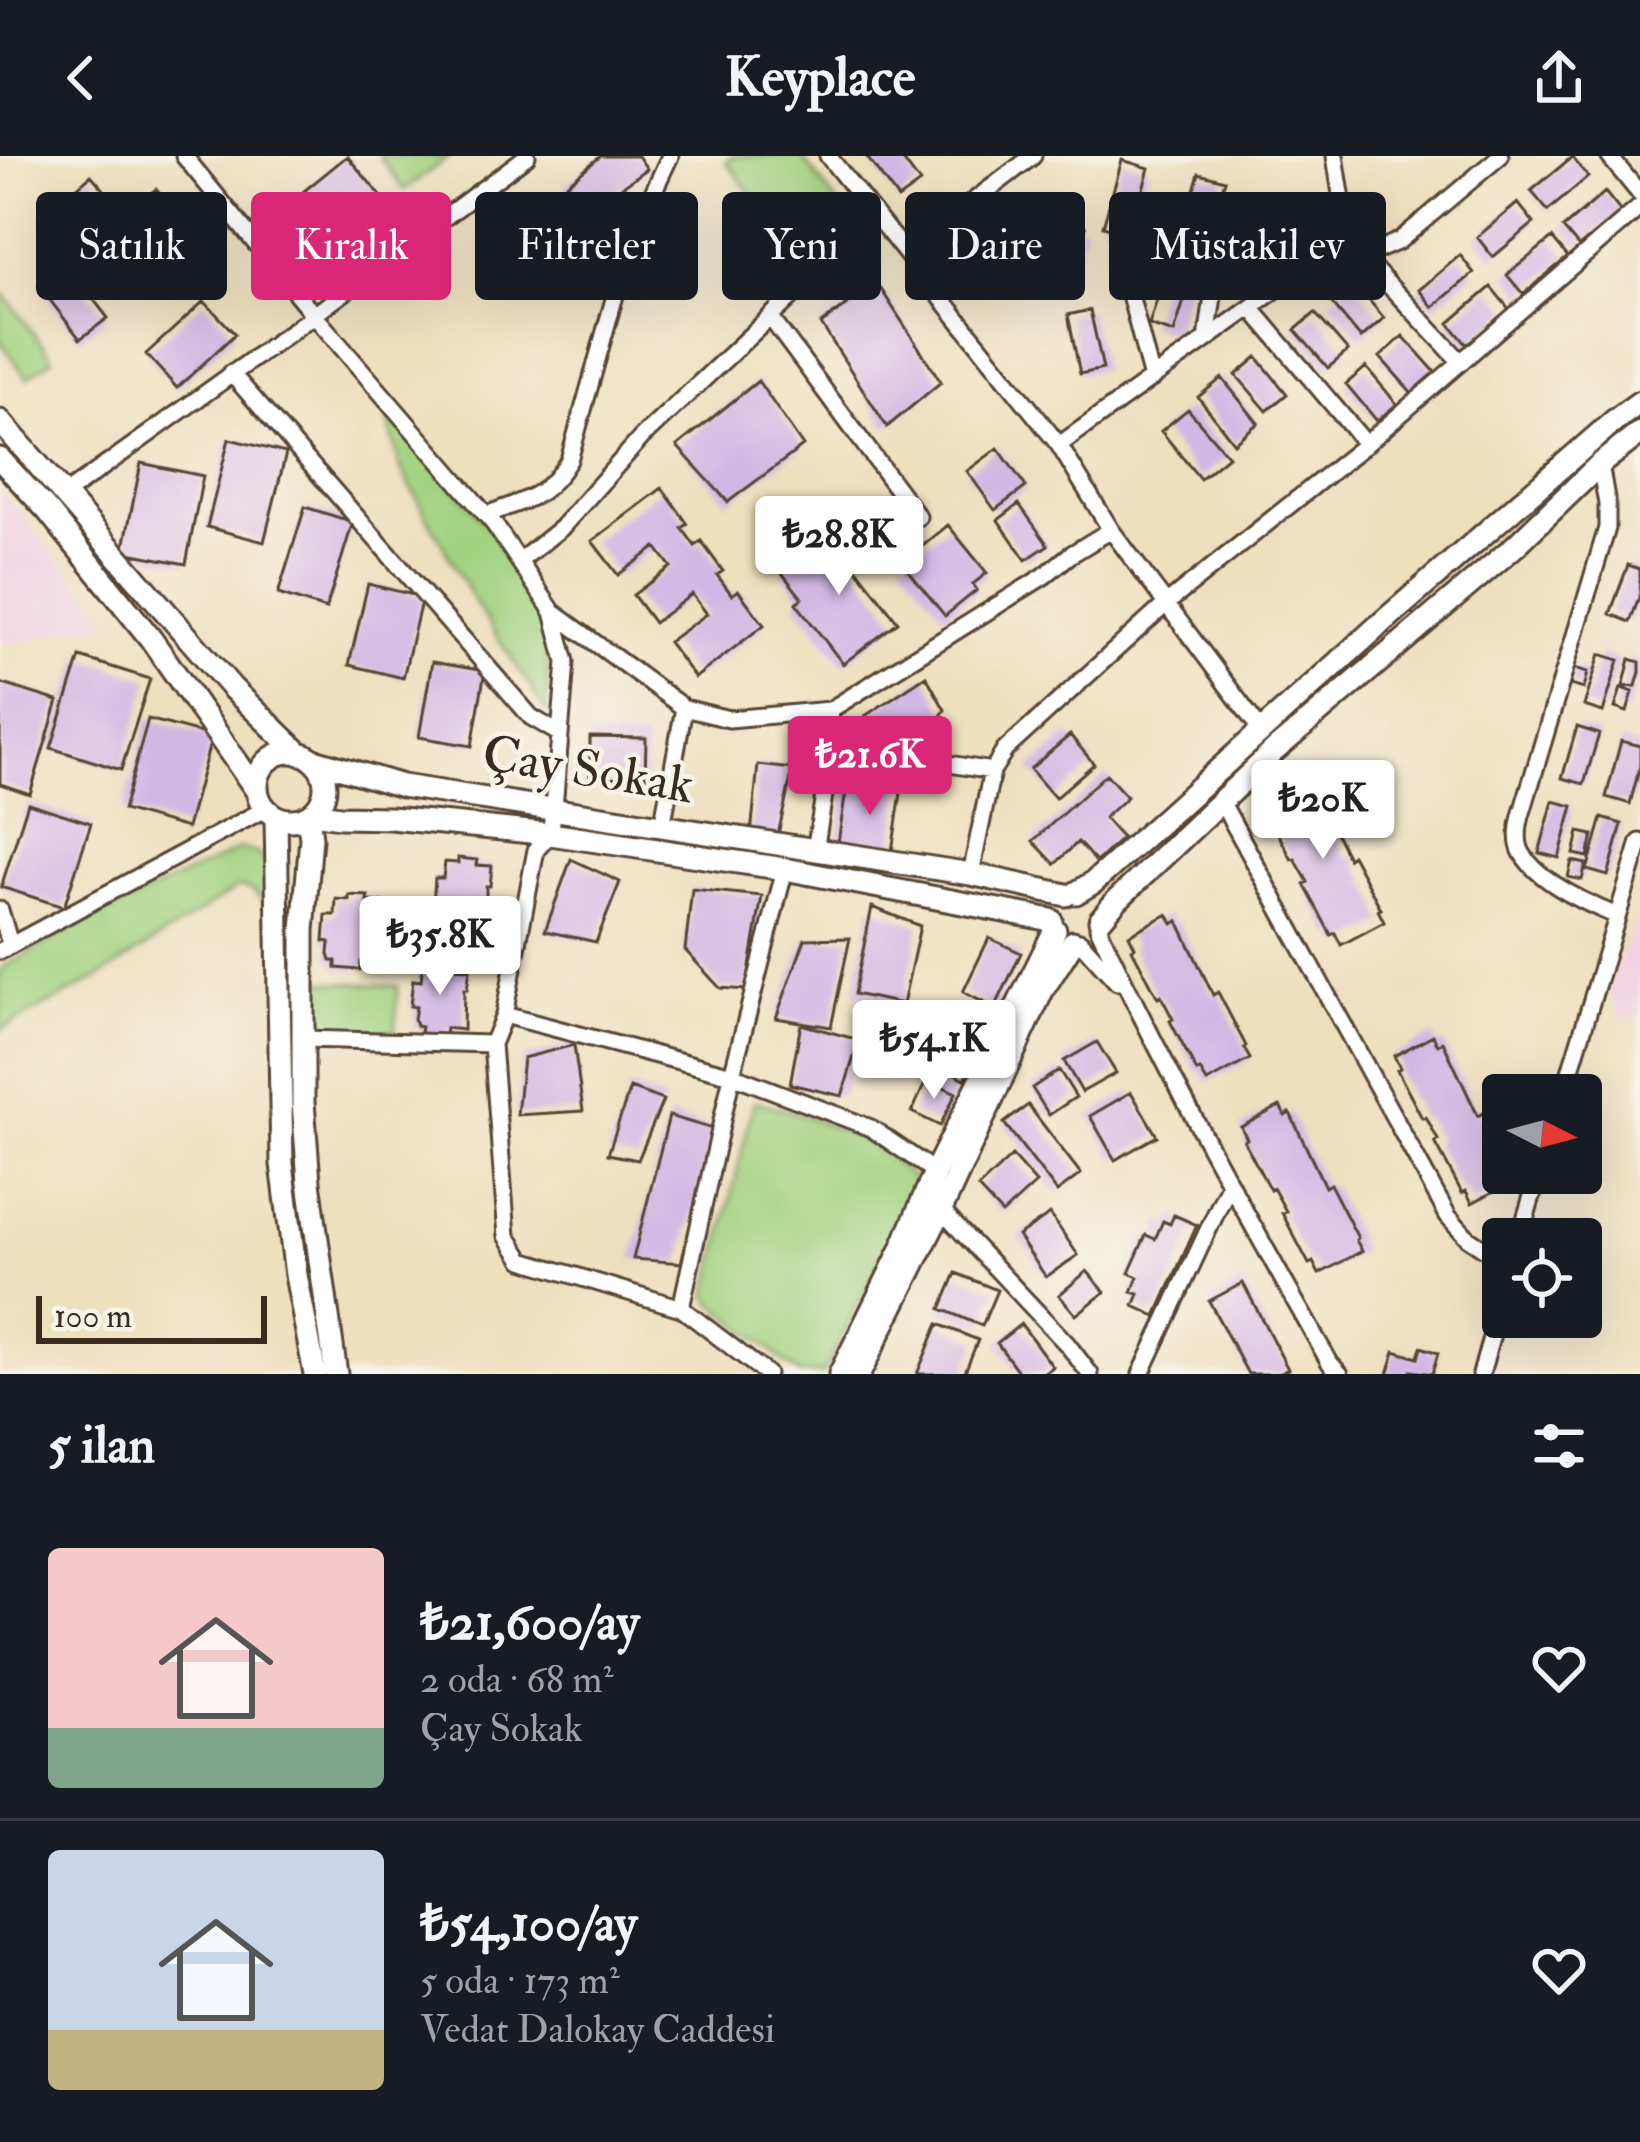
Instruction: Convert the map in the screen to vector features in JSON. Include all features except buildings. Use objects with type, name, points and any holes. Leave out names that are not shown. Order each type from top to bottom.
[{"type":"main road","points":[[1076,930],[1054,905],[1094,882],[1640,402]]},
{"type":"main road","points":[[0,421],[232,688],[323,775],[324,795],[310,814],[298,820],[266,806],[151,639],[0,458]]},
{"type":"main road","points":[[840,1374],[902,1251],[935,1172],[1076,930],[1640,433]]},
{"type":"main road","points":[[306,756],[289,752],[268,760],[261,769],[282,1165],[315,1374]]},
{"type":"main road","name":"Çay Sokak","points":[[306,756],[402,786],[970,874],[1071,894]]},
{"type":"main road","points":[[310,814],[303,930],[302,1102],[335,1374]]},
{"type":"main road","name":"Çay Sokak","points":[[310,814],[550,834],[785,869],[1076,930]]},
{"type":"main road","points":[[859,1374],[1042,991],[1076,930],[1099,912],[1091,898],[1071,894]]},
{"type":"street","points":[[184,156],[486,514],[553,612],[566,662],[554,808],[550,834],[536,850],[504,1015],[492,1044],[507,1236],[523,1260],[681,1308],[767,1374]]},
{"type":"street","points":[[64,495],[527,156]]},
{"type":"street","points":[[486,514],[542,494],[568,460],[630,242],[670,156]]},
{"type":"street","points":[[828,156],[905,251]]},
{"type":"street","points":[[985,192],[1033,156]]},
{"type":"street","points":[[1335,156],[1342,192]]},
{"type":"street","points":[[1386,247],[1399,241],[1500,156]]},
{"type":"street","points":[[1610,156],[1640,194]]},
{"type":"street","points":[[970,874],[992,771],[1005,750],[1166,604],[1366,444],[1640,207]]},
{"type":"street","points":[[1386,280],[1461,362]]},
{"type":"street","points":[[520,560],[561,528],[642,437],[788,300]]},
{"type":"street","points":[[944,300],[1059,446],[1111,530],[1262,732]]},
{"type":"street","points":[[1131,300],[1152,379]]},
{"type":"street","points":[[1207,340],[1213,300]]},
{"type":"street","points":[[1059,446],[1263,300]]},
{"type":"street","points":[[1250,308],[1366,444]]},
{"type":"street","points":[[770,317],[918,517]]},
{"type":"street","points":[[231,373],[531,717],[560,734]]},
{"type":"street","points":[[1600,464],[1607,528],[1520,816],[1518,839],[1535,869],[1577,898],[1617,916]]},
{"type":"street","points":[[553,612],[684,708],[728,719],[830,710],[1111,530]]},
{"type":"street","points":[[566,662],[594,641]]},
{"type":"street","points":[[662,827],[684,708]]},
{"type":"street","points":[[815,851],[832,745],[830,710]]},
{"type":"street","points":[[832,745],[992,771]]},
{"type":"street","points":[[1221,801],[1448,1216],[1482,1247]]},
{"type":"street","points":[[0,910],[5,948],[266,806]]},
{"type":"street","points":[[1569,1074],[1640,842]]},
{"type":"street","points":[[681,1308],[732,1075],[785,869]]},
{"type":"street","points":[[1076,930],[1131,998],[1229,1185],[1340,1374]]},
{"type":"street","points":[[504,1015],[732,1075],[871,1129],[935,1172]]},
{"type":"street","points":[[304,1039],[492,1044]]},
{"type":"street","points":[[1141,1374],[1229,1185]]},
{"type":"street","points":[[941,1210],[1090,1374]]},
{"type":"street","points":[[1481,1374],[1491,1338]]},
{"type":"shaded area","points":[[0,489],[110,621],[9,645],[0,641]]},
{"type":"shaded area","points":[[1640,909],[1640,1014],[1622,1020],[1608,990]]},
{"type":"green space","points":[[379,156],[450,156],[404,190]]},
{"type":"green space","points":[[732,156],[801,156],[828,192],[750,192],[726,161]]},
{"type":"green space","points":[[0,289],[53,359],[27,378],[0,341]]},
{"type":"green space","points":[[386,412],[480,518],[535,597],[548,623],[547,713],[472,598],[400,467]]},
{"type":"green space","points":[[240,849],[257,853],[270,866],[271,914],[254,892],[238,887],[100,977],[0,1030],[0,969],[79,925]]},
{"type":"green space","points":[[319,981],[398,986],[395,1031],[316,1027]]},
{"type":"green space","points":[[754,1101],[867,1141],[919,1182],[823,1374],[799,1374],[708,1295]]}]
